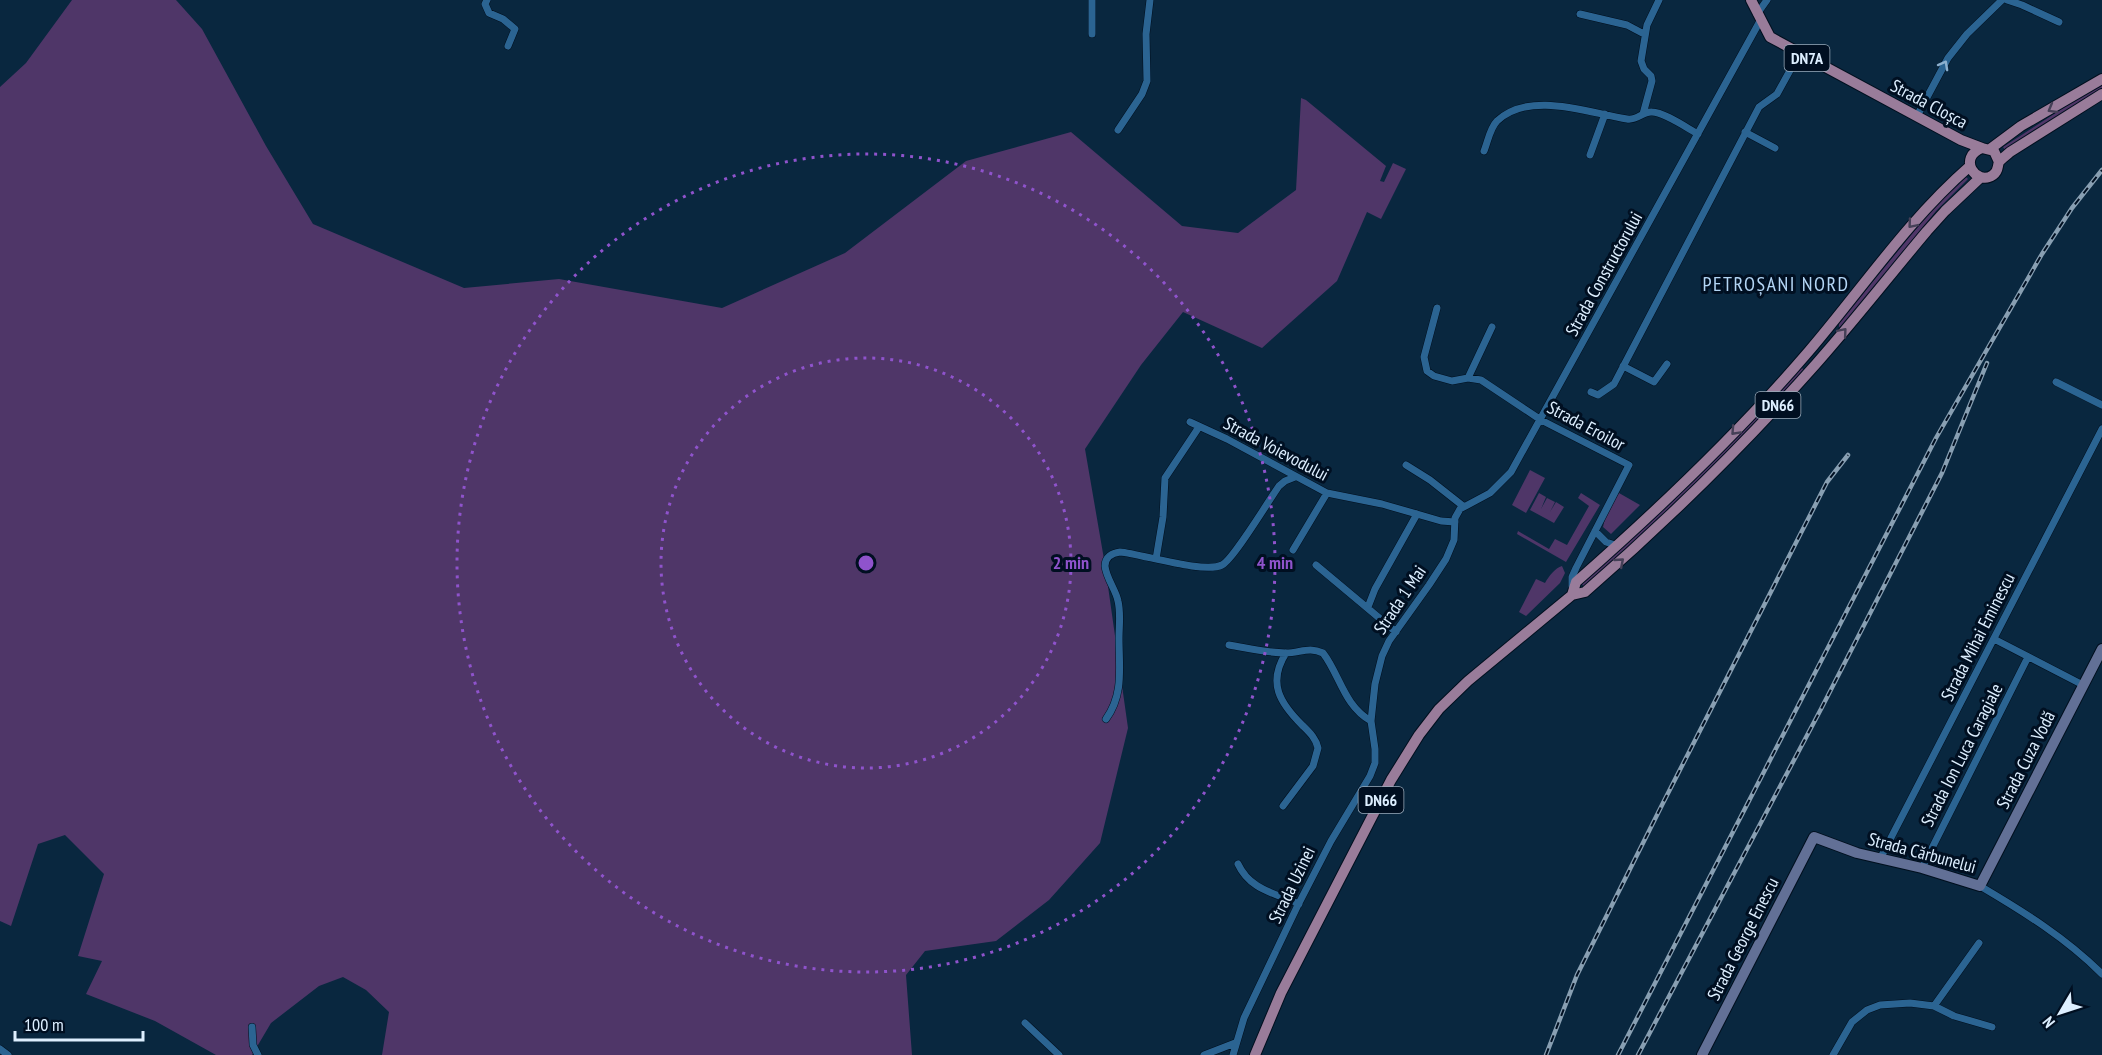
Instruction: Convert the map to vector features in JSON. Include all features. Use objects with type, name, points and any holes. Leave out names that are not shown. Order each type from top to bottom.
[{"type":"main road","name":"DN7A","points":[[1751,0],[1770,37],[1800,54]]},
{"type":"main road","name":"Strada Cloșca","points":[[1800,54],[1961,140],[1986,149]]},
{"type":"main road","points":[[1971,161],[1975,152],[1986,149],[2102,79]]},
{"type":"main road","points":[[1961,140],[1975,174],[1981,177],[1994,174],[2000,162],[2029,139],[2102,94]]},
{"type":"main road","points":[[1986,149],[1997,155],[2000,162]]},
{"type":"main road","name":"DN66","points":[[1572,595],[1576,582],[1717,450],[1817,341],[1915,221],[1971,161]]},
{"type":"main road","name":"DN66","points":[[1255,1055],[1281,993],[1391,780],[1419,735],[1439,709],[1468,681],[1572,595],[1585,592],[1669,516],[1780,403],[1828,350],[1927,231],[1981,177]]},
{"type":"main road","points":[[1817,341],[1828,350]]},
{"type":"street","points":[[487,0],[485,4],[489,13],[503,19],[515,29],[508,46]]},
{"type":"street","points":[[1092,0],[1092,34]]},
{"type":"street","points":[[1118,130],[1142,94],[1147,81],[1146,34],[1150,0]]},
{"type":"street","points":[[1643,114],[1652,81],[1641,61],[1644,34],[1659,0]]},
{"type":"street","name":"Strada Constructorului","points":[[1463,506],[1490,493],[1505,480],[1541,420],[1698,134],[1767,0]]},
{"type":"street","points":[[1917,116],[1948,57],[1967,34],[2002,0]]},
{"type":"street","points":[[2007,0],[2059,22]]},
{"type":"street","points":[[1580,14],[1627,24],[1644,34]]},
{"type":"street","points":[[1591,392],[1598,395],[1614,384],[1759,107],[1777,94],[1800,54]]},
{"type":"street","points":[[1484,151],[1496,123],[1529,106],[1562,107],[1630,120],[1650,111],[1658,112],[1698,134]]},
{"type":"street","points":[[1590,155],[1605,114]]},
{"type":"street","points":[[1745,132],[1775,148]]},
{"type":"street","name":"Strada Eroilor","points":[[1437,308],[1424,357],[1427,370],[1434,376],[1452,381],[1468,378],[1481,380],[1541,420],[1629,465],[1572,577],[1572,595]]},
{"type":"street","points":[[1468,378],[1492,327]]},
{"type":"street","points":[[1623,366],[1654,382],[1667,364]]},
{"type":"street","points":[[2056,382],[2102,405]]},
{"type":"street","name":"Strada Voievodului","points":[[1190,422],[1227,439],[1327,493],[1441,521],[1455,522]]},
{"type":"street","points":[[1156,559],[1163,517],[1165,478],[1199,427]]},
{"type":"street","name":"Strada Mihai Eminescu","points":[[1880,859],[2102,429]]},
{"type":"street","points":[[1406,465],[1430,480],[1463,506],[1457,513],[1455,522]]},
{"type":"street","points":[[1106,719],[1113,709],[1119,691],[1121,612],[1118,597],[1105,563],[1113,553],[1120,552],[1207,567],[1221,566],[1233,554],[1279,486],[1295,477]]},
{"type":"street","points":[[1293,550],[1327,493]]},
{"type":"street","points":[[1368,607],[1375,589],[1417,514]]},
{"type":"street","name":"Strada 1 Mai","points":[[1371,731],[1379,666],[1389,641],[1446,558],[1454,540],[1455,522]]},
{"type":"street","points":[[1595,531],[1606,542],[1617,546]]},
{"type":"street","points":[[1316,565],[1396,632]]},
{"type":"street","points":[[1994,639],[2084,685]]},
{"type":"street","points":[[1229,645],[1286,653],[1316,649],[1323,653],[1349,701],[1371,721]]},
{"type":"street","name":"Strada Cuza Vodă","points":[[1980,886],[2102,649]]},
{"type":"street","points":[[1283,806],[1313,766],[1318,748],[1311,733],[1290,712],[1279,696],[1278,671],[1286,653]]},
{"type":"street","name":"Strada Ion Luca Caragiale","points":[[1922,868],[2028,657]]},
{"type":"street","name":"Strada Uzinei","points":[[1233,1055],[1244,1018],[1299,904],[1331,841],[1370,776],[1375,763],[1376,749],[1371,731]]},
{"type":"street","name":"Strada Cărbunelui","points":[[1814,837],[1880,859],[1922,868],[1980,886],[2044,925],[2078,951],[2102,974]]},
{"type":"street","name":"Strada George Enescu","points":[[1702,1055],[1814,837]]},
{"type":"street","points":[[1238,864],[1244,877],[1253,884],[1299,904]]},
{"type":"street","points":[[1934,1006],[1979,943]]},
{"type":"street","points":[[1833,1055],[1852,1022],[1866,1010],[1894,1003],[1934,1006],[1954,1016],[1992,1028]]},
{"type":"street","points":[[1025,1023],[1059,1055]]},
{"type":"street","points":[[252,1027],[253,1045],[258,1055]]},
{"type":"street","points":[[1204,1055],[1235,1043]]},
{"type":"street","points":[[0,1049],[8,1055]]},
{"type":"shaded area","points":[[72,0],[176,0],[202,29],[266,146],[313,224],[464,288],[559,279],[722,308],[845,253],[966,161],[1071,132],[1182,226],[1238,233],[1296,190],[1301,98],[1386,166],[1380,181],[1384,182],[1393,163],[1406,169],[1381,219],[1367,212],[1337,281],[1262,348],[1183,312],[1141,365],[1085,449],[1105,565],[1128,728],[1100,843],[1049,900],[996,941],[925,951],[906,975],[912,1055],[382,1055],[389,1012],[366,990],[343,977],[319,986],[271,1023],[252,1055],[216,1055],[155,1021],[86,994],[102,961],[78,956],[104,874],[65,835],[38,844],[11,926],[0,921],[0,87],[26,63]]},
{"type":"shaded area","points":[[2102,83],[2102,88],[2030,133],[2006,152],[2003,147]]},
{"type":"shaded area","points":[[1966,177],[1968,179],[1936,211],[1839,327],[1839,323],[1933,208]]},
{"type":"shaded area","points":[[1801,367],[1804,370],[1724,454],[1584,587],[1582,584],[1674,500]]},
{"type":"shaded area","points":[[1530,470],[1545,478],[1526,513],[1512,505]]},
{"type":"shaded area","points":[[1539,493],[1546,497],[1541,509],[1547,498],[1555,502],[1550,512],[1556,502],[1564,507],[1554,523],[1530,510]]},
{"type":"shaded area","points":[[1581,493],[1600,505],[1566,562],[1517,534],[1518,531],[1549,549],[1555,539],[1567,545],[1589,506],[1578,498]]},
{"type":"shaded area","points":[[1619,493],[1640,505],[1611,534],[1603,527],[1606,514]]},
{"type":"shaded area","points":[[1562,566],[1565,573],[1560,583],[1526,616],[1519,612],[1536,579],[1545,583],[1552,573]]},
{"type":"railway","points":[[1618,1055],[1936,438],[2042,254],[2072,208],[2102,170]]},
{"type":"railway","points":[[1638,1055],[1821,709],[1942,473],[1987,363]]},
{"type":"railway","points":[[1546,1055],[1577,975],[1663,803],[1827,482],[1848,455]]},
{"type":"district","name":"PETROȘANI NORD","points":[[1776,284]]}]
